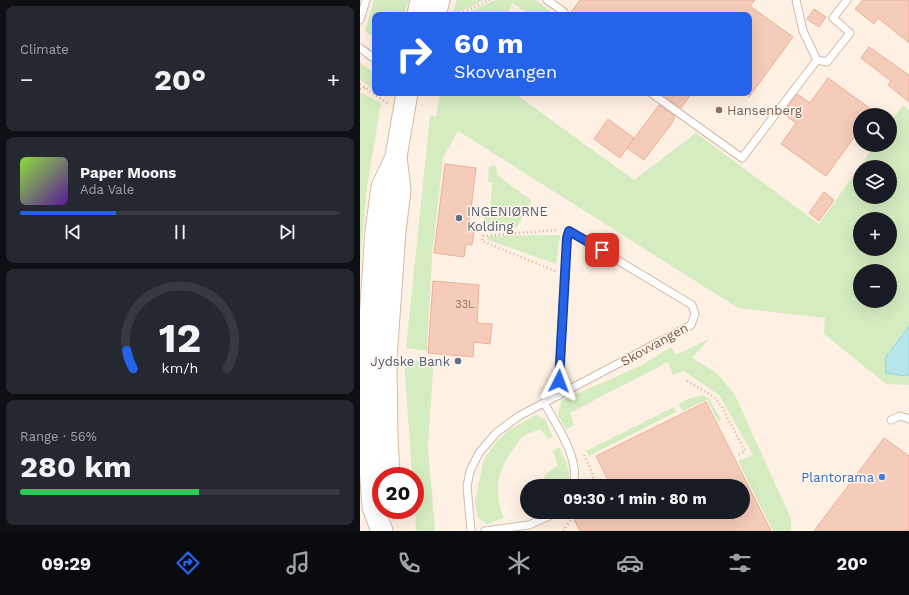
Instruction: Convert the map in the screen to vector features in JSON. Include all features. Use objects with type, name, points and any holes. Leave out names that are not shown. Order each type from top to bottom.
[{"type":"street","points":[[419,12],[422,0]]},
{"type":"street","points":[[436,12],[440,0]]},
{"type":"street","points":[[382,531],[373,507],[368,439],[368,358],[376,239],[382,186],[396,157],[406,101]]},
{"type":"street","points":[[388,467],[386,439],[386,359],[394,239],[400,190],[396,157]]},
{"type":"street","points":[[387,531],[389,519]]},
{"type":"lane","points":[[360,20],[366,0]]},
{"type":"lane","points":[[547,0],[564,12]]},
{"type":"lane","points":[[796,0],[803,31],[817,60]]},
{"type":"lane","points":[[817,60],[827,62],[850,33],[833,18],[847,0]]},
{"type":"lane","points":[[360,48],[372,57]]},
{"type":"lane","points":[[655,96],[742,158],[817,60]]},
{"type":"lane","points":[[558,396],[567,238],[569,231]]},
{"type":"lane","name":"Skovvangen","points":[[470,531],[466,486],[470,471],[479,453],[496,433],[519,416],[545,404],[691,325],[695,314],[692,305],[569,231]]},
{"type":"lane","points":[[545,404],[570,452],[575,479]]},
{"type":"lane","points":[[891,420],[900,416],[909,419]]},
{"type":"lane","points":[[485,531],[529,525],[542,519]]},
{"type":"path","points":[[463,12],[490,0]]},
{"type":"path","points":[[360,84],[372,92]]},
{"type":"path","points":[[360,89],[366,88]]},
{"type":"path","points":[[377,96],[386,102],[406,101]]},
{"type":"path","points":[[565,275],[482,241],[483,236],[558,230],[569,231]]},
{"type":"path","points":[[687,381],[714,397],[722,407],[745,451],[736,456]]},
{"type":"path","points":[[563,531],[572,519]]},
{"type":"green space","points":[[374,0],[409,0],[405,12],[372,12],[372,37],[365,31]]},
{"type":"green space","points":[[457,0],[485,0],[459,12],[453,12]]},
{"type":"green space","points":[[495,0],[536,0],[550,11],[526,12],[513,3],[509,12],[469,12]]},
{"type":"green space","points":[[360,62],[372,72],[372,89],[360,80]]},
{"type":"green space","points":[[360,92],[381,103],[367,187],[360,265]]},
{"type":"green space","points":[[440,96],[518,96],[634,180],[696,133],[819,224],[853,176],[853,204],[897,204],[897,160],[864,160],[870,152],[897,152],[897,113],[903,105],[909,110],[909,326],[885,358],[905,376],[909,375],[909,385],[886,384],[824,334],[825,318],[738,308],[458,131],[443,158],[432,256],[427,351],[406,348],[430,115],[436,117]]},
{"type":"green space","points":[[489,166],[496,166],[497,174],[511,186],[532,200],[517,227],[483,227],[485,214],[490,213],[492,182],[488,182]]},
{"type":"green space","points":[[560,235],[556,264],[488,240],[487,236]]},
{"type":"green space","points":[[709,339],[692,358],[717,373],[735,395],[791,519],[791,531],[773,531],[750,485],[750,479],[747,479],[738,461],[753,455],[719,395],[684,371],[673,375],[668,362],[570,413],[574,425],[566,430],[558,415],[561,401],[640,366],[671,347],[676,355]]},
{"type":"green space","points":[[404,358],[430,363],[433,370],[428,447],[435,531],[416,531],[415,519],[424,519],[424,467],[411,467]]},
{"type":"green space","points":[[703,395],[709,399],[721,419],[718,422],[707,400],[683,411],[678,404],[688,399]]},
{"type":"green space","points":[[674,407],[676,412],[589,456],[586,451]]},
{"type":"green space","points":[[536,415],[545,419],[553,437],[548,439],[540,429],[522,437],[503,466],[498,482],[499,500],[504,518],[487,524],[477,517],[475,501],[484,459],[497,441],[509,430]]},
{"type":"green space","points":[[559,447],[566,461],[569,471],[569,479],[543,479],[552,469],[558,466],[553,451]]},
{"type":"water","points":[[909,326],[909,375],[905,376],[886,373],[885,358]]},
{"type":"building","points":[[580,0],[755,0],[750,6],[793,37],[752,93],[752,12],[571,12]]},
{"type":"building","points":[[863,0],[909,0],[909,43],[878,18],[874,24],[855,9]]},
{"type":"building","points":[[814,9],[826,17],[819,27],[807,19]]},
{"type":"building","points":[[869,47],[909,75],[909,102],[888,85],[891,81],[861,58]]},
{"type":"building","points":[[828,78],[869,108],[853,108],[853,139],[826,176],[781,144],[796,123],[783,113],[797,94],[810,103]]},
{"type":"building","points":[[666,96],[690,96],[681,108],[665,97]]},
{"type":"building","points":[[659,105],[675,116],[672,123],[644,160],[627,148]]},
{"type":"building","points":[[608,119],[634,138],[620,158],[594,139]]},
{"type":"building","points":[[445,164],[476,168],[469,224],[475,225],[472,245],[466,244],[464,257],[434,253]]},
{"type":"building","points":[[824,192],[834,200],[819,221],[809,213]]},
{"type":"building","points":[[433,281],[479,285],[477,323],[492,324],[490,344],[474,342],[473,357],[428,353]]},
{"type":"building","points":[[706,402],[745,479],[608,479],[596,456]]},
{"type":"building","name":"Plantorama","points":[[884,438],[909,456],[909,531],[814,531]]},
{"type":"building","points":[[750,489],[771,531],[580,531],[574,520],[750,519]]},
{"type":"place","name":"Hansenberg","points":[[719,110]]},
{"type":"place","name":"INGENIØRNE Kolding","points":[[459,218]]},
{"type":"place","name":"Jydske Bank","points":[[458,361]]},
{"type":"place","name":"Plantorama","points":[[882,477]]},
{"type":"route","points":[[559,381],[567,238],[569,231],[602,250]]}]
